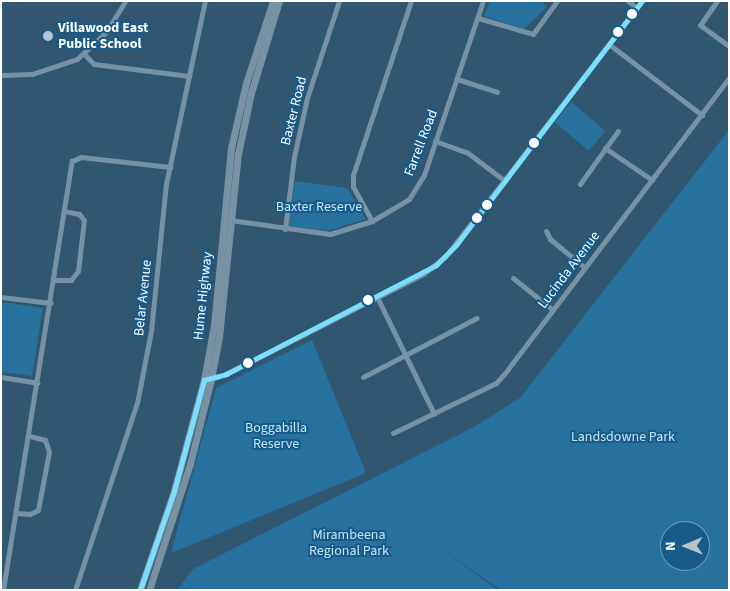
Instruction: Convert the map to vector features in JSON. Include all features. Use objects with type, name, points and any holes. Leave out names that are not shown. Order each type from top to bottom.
[{"type":"highway","name":"Hume Highway","points":[[140,590],[174,491],[208,379],[231,148],[246,83],[273,1]]},
{"type":"highway","name":"Hume Highway","points":[[149,590],[187,473],[219,337],[230,220],[243,127],[279,1]]},
{"type":"street","points":[[1,75],[43,72],[84,54],[113,23],[125,1]]},
{"type":"street","name":"Belar Avenue","points":[[74,590],[137,403],[151,332],[170,167],[205,1]]},
{"type":"street","name":"Baxter Road","points":[[285,229],[294,157],[307,98],[339,1]]},
{"type":"street","points":[[372,221],[353,187],[353,175],[411,1]]},
{"type":"street","name":"Farrell Road","points":[[230,220],[330,234],[372,221],[408,199],[424,175],[483,1]]},
{"type":"street","points":[[478,18],[533,34],[557,1]]},
{"type":"street","points":[[628,1],[637,8]]},
{"type":"street","points":[[208,379],[423,274],[446,257],[642,1]]},
{"type":"street","points":[[718,1],[700,25],[729,46]]},
{"type":"street","points":[[610,45],[702,114]]},
{"type":"street","points":[[84,54],[94,64],[189,76]]},
{"type":"street","name":"Lucinda Avenue","points":[[393,433],[496,383],[729,78]]},
{"type":"street","points":[[457,79],[497,92]]},
{"type":"street","points":[[580,184],[618,131]]},
{"type":"street","points":[[435,141],[468,153],[505,182]]},
{"type":"street","points":[[605,148],[652,180]]},
{"type":"street","points":[[3,590],[30,436],[71,165],[77,157],[170,167]]},
{"type":"street","points":[[54,280],[73,279],[79,262],[84,220],[79,214],[64,211]]},
{"type":"street","points":[[546,231],[550,239],[585,268]]},
{"type":"street","points":[[513,278],[553,310]]},
{"type":"street","points":[[1,296],[51,303]]},
{"type":"street","points":[[377,297],[434,414]]},
{"type":"street","points":[[363,377],[407,356],[477,318]]},
{"type":"street","points":[[1,377],[38,383]]},
{"type":"street","points":[[16,513],[30,514],[38,510],[49,452],[45,440],[30,436]]},
{"type":"green space","points":[[490,1],[541,1],[547,7],[524,29],[484,16]]},
{"type":"green space","points":[[571,102],[605,131],[589,151],[554,122]]},
{"type":"green space","name":"Landsdowne Park","points":[[729,130],[729,590],[501,590],[434,544],[498,590],[177,590],[193,569],[472,428],[520,398]]},
{"type":"green space","name":"Baxter Reserve","points":[[295,181],[347,188],[366,219],[327,231],[288,226]]},
{"type":"green space","points":[[1,302],[43,308],[32,376],[1,372]]},
{"type":"green space","name":"Boggabilla Reserve","points":[[312,340],[366,473],[171,553],[216,388]]},
{"type":"transit line","points":[[140,590],[174,491],[204,380],[226,374],[436,265],[456,245],[642,1]]},
{"type":"place","name":"Villawood East Public School","points":[[48,36]]},
{"type":"park label","name":"Mirambeena Regional Park","points":[[349,544]]}]
